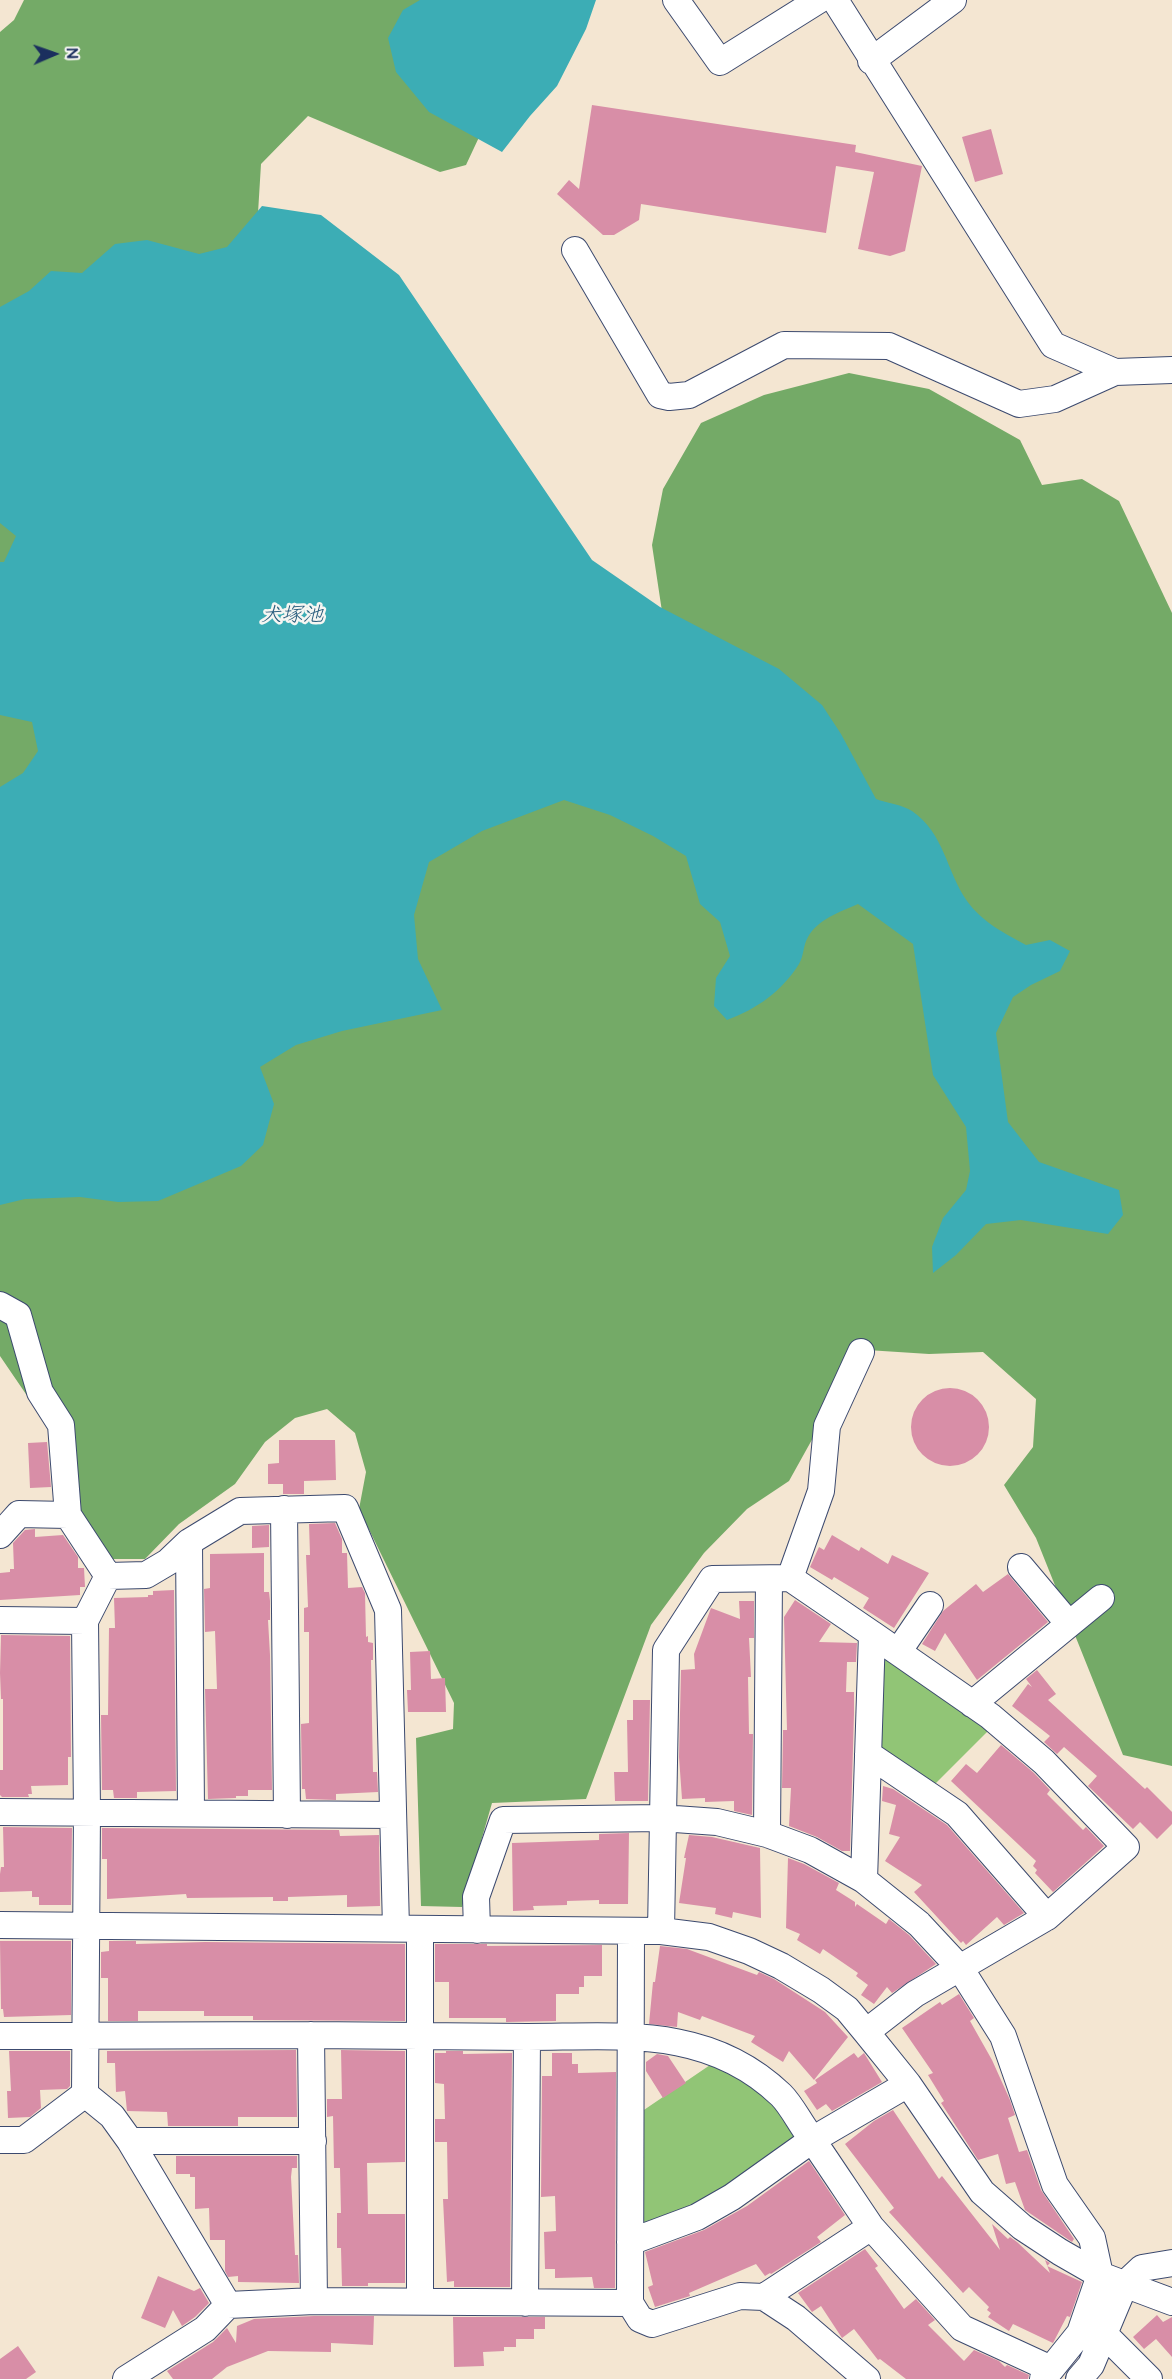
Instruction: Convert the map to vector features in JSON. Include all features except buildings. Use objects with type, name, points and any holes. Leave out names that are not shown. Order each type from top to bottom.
[{"type":"street","points":[[676,0],[720,62],[819,0]]},
{"type":"street","points":[[835,0],[871,61],[1053,345],[1115,372]]},
{"type":"street","points":[[871,61],[953,0]]},
{"type":"street","points":[[575,250],[660,395],[669,397],[689,394],[784,345],[889,346],[1018,404],[1055,399],[1115,372],[1172,370]]},
{"type":"street","points":[[0,1305],[18,1315],[40,1392],[61,1425],[68,1515],[108,1576]]},
{"type":"street","points":[[767,1834],[779,1578],[821,1491],[827,1426],[861,1352]]},
{"type":"street","points":[[108,1576],[146,1575],[168,1562],[189,1542],[240,1511],[345,1508],[388,1610],[392,1815],[421,2036],[420,2301]]},
{"type":"street","points":[[284,1509],[287,1815]]},
{"type":"street","points":[[0,1535],[19,1514],[68,1515]]},
{"type":"street","points":[[189,1542],[191,1812]]},
{"type":"street","points":[[1021,1567],[1069,1624]]},
{"type":"street","points":[[108,1576],[85,1621],[87,1812],[85,2094],[112,2116],[130,2141],[228,2305]]},
{"type":"street","points":[[660,1931],[666,1650],[712,1579],[779,1578],[872,1634],[972,1704],[1044,1762],[1126,1846],[1047,1917],[915,1994],[866,2031]]},
{"type":"street","points":[[972,1704],[1101,1598]]},
{"type":"street","points":[[898,1652],[930,1605]]},
{"type":"street","points":[[0,1620],[85,1621]]},
{"type":"street","points":[[864,1880],[872,1634]]},
{"type":"street","points":[[868,1754],[957,1814],[1047,1917]]},
{"type":"street","points":[[0,1812],[392,1815]]},
{"type":"street","points":[[0,2036],[311,2035],[671,2039],[719,2053],[753,2073],[782,2096],[871,2227],[962,2328],[1047,2374],[1080,2333],[1100,2275],[1092,2238],[1055,2185],[1003,2036],[960,1968],[919,1924],[864,1880],[810,1850],[767,1834],[717,1822],[662,1818],[503,1820],[476,1897],[477,1930]]},
{"type":"street","points":[[0,1925],[660,1931],[709,1937],[782,1966],[847,2009],[908,2084],[982,2192],[1022,2227],[1100,2275],[1172,2302]]},
{"type":"street","points":[[631,1931],[630,2303],[640,2319],[652,2324],[740,2295],[764,2297],[796,2319],[867,2379]]},
{"type":"street","points":[[311,2035],[314,2301]]},
{"type":"street","points":[[525,2303],[526,2037]]},
{"type":"street","points":[[630,2242],[696,2217],[723,2202],[812,2140],[908,2084]]},
{"type":"street","points":[[0,2140],[24,2140],[85,2094]]},
{"type":"street","points":[[130,2141],[313,2141]]},
{"type":"street","points":[[764,2297],[871,2227]]},
{"type":"street","points":[[1079,2379],[1091,2365],[1125,2284],[1142,2268],[1172,2263]]},
{"type":"street","points":[[126,2379],[206,2329],[228,2305],[314,2301],[630,2303]]},
{"type":"street","points":[[1103,2333],[1149,2379]]},
{"type":"green space","points":[[24,0],[503,0],[488,118],[466,165],[440,172],[308,116],[261,164],[252,311],[387,841],[669,658],[652,545],[663,489],[701,423],[764,395],[849,373],[929,389],[1020,440],[1042,485],[1082,479],[1119,501],[1172,613],[1172,1766],[1123,1755],[1036,1538],[1004,1485],[1033,1447],[1036,1399],[983,1352],[929,1354],[867,1350],[824,1418],[789,1481],[747,1509],[704,1553],[651,1625],[586,1799],[492,1803],[462,1907],[421,1906],[416,1738],[453,1729],[454,1703],[359,1509],[366,1472],[355,1433],[327,1409],[295,1418],[265,1442],[235,1484],[179,1524],[145,1559],[113,1559],[79,1511],[47,1425],[0,1356],[0,32],[14,20]]},
{"type":"green space","points":[[888,1655],[991,1728],[930,1789],[880,1756],[879,1658]]},
{"type":"green space","points":[[713,2063],[764,2090],[800,2140],[739,2182],[639,2232],[638,2114]]},
{"type":"water","points":[[420,0],[596,0],[586,29],[557,86],[502,152],[429,112],[396,72],[388,38],[403,10]]},
{"type":"water","name":"犬塚池","points":[[262,206],[321,215],[399,275],[592,560],[660,607],[779,669],[822,705],[841,734],[876,799],[912,811],[932,831],[960,889],[979,915],[1026,945],[1050,940],[1070,951],[1060,971],[1013,997],[996,1033],[1008,1122],[1039,1162],[1119,1190],[1123,1215],[1108,1234],[1021,1220],[986,1224],[956,1255],[933,1273],[932,1247],[943,1218],[966,1190],[970,1171],[966,1127],[933,1075],[913,944],[858,904],[830,917],[812,931],[806,940],[799,964],[777,991],[758,1005],[727,1020],[714,1006],[716,978],[730,956],[720,922],[700,904],[686,856],[653,836],[610,815],[564,800],[482,831],[429,862],[414,915],[418,959],[442,1010],[342,1031],[296,1045],[260,1067],[274,1104],[263,1145],[241,1166],[158,1201],[118,1202],[80,1197],[25,1199],[0,1205],[0,787],[23,773],[38,751],[32,722],[0,715],[0,562],[4,562],[16,536],[0,523],[0,307],[29,291],[51,271],[82,273],[115,244],[147,240],[199,254],[227,247]]}]
